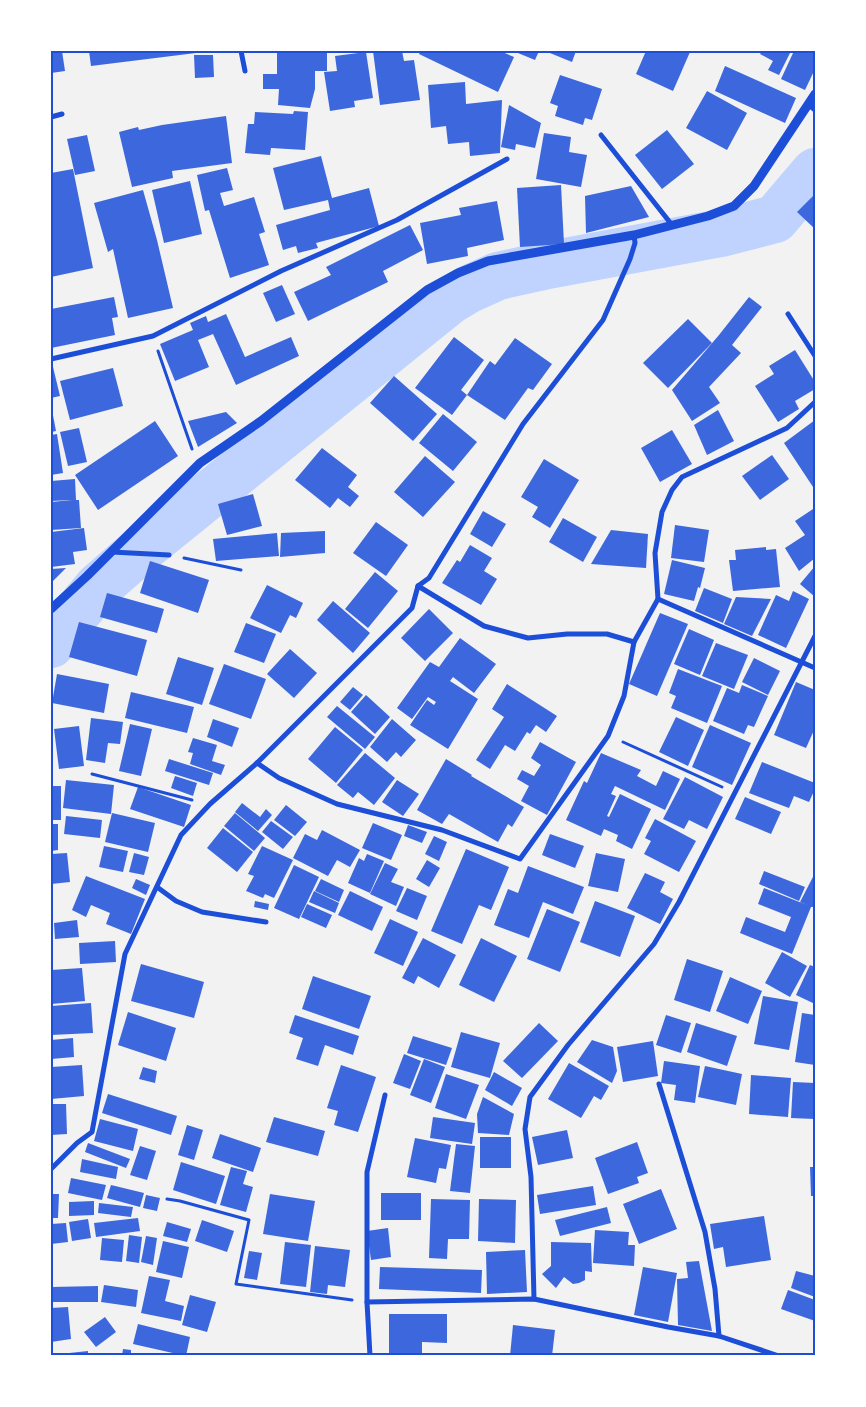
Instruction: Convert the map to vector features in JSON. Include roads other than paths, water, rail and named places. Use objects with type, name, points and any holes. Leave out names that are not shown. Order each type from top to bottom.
[{"type":"street","points":[[241,51],[245,71]]},
{"type":"street","points":[[51,609],[200,463],[260,420],[427,290],[488,261],[635,239],[672,225],[708,216],[734,206],[754,186],[812,107],[815,94]]},
{"type":"street","points":[[51,117],[62,114]]},
{"type":"street","points":[[601,135],[672,225]]},
{"type":"street","points":[[51,359],[153,336],[281,271],[397,220],[507,159]]},
{"type":"street","points":[[51,1169],[77,1143],[92,1132],[125,954],[181,835],[210,804],[257,762],[412,608],[418,586],[428,578],[523,424],[603,320],[630,260],[635,239]]},
{"type":"street","points":[[788,314],[815,356]]},
{"type":"street","points":[[257,762],[279,778],[337,804],[442,830],[520,859],[608,736],[624,696],[634,642],[658,599],[654,553],[662,512],[672,490],[682,477],[787,428],[815,402]]},
{"type":"street","points":[[111,552],[169,555]]},
{"type":"street","points":[[418,586],[484,626],[528,638],[567,634],[607,634],[634,642]]},
{"type":"street","points":[[658,599],[815,668]]},
{"type":"street","points":[[534,1299],[531,1177],[525,1129],[530,1097],[568,1045],[654,944],[679,902],[815,636]]},
{"type":"street","points":[[157,886],[176,900],[202,912],[266,922]]},
{"type":"street","points":[[659,1084],[705,1232],[715,1289],[719,1336]]},
{"type":"street","points":[[370,1356],[367,1302],[367,1172],[385,1095]]},
{"type":"street","points":[[367,1302],[534,1299],[719,1336],[779,1356]]},
{"type":"waterway","points":[[51,644],[98,587],[143,548],[449,301],[469,289],[498,276],[721,233],[775,219],[815,172]]}]
